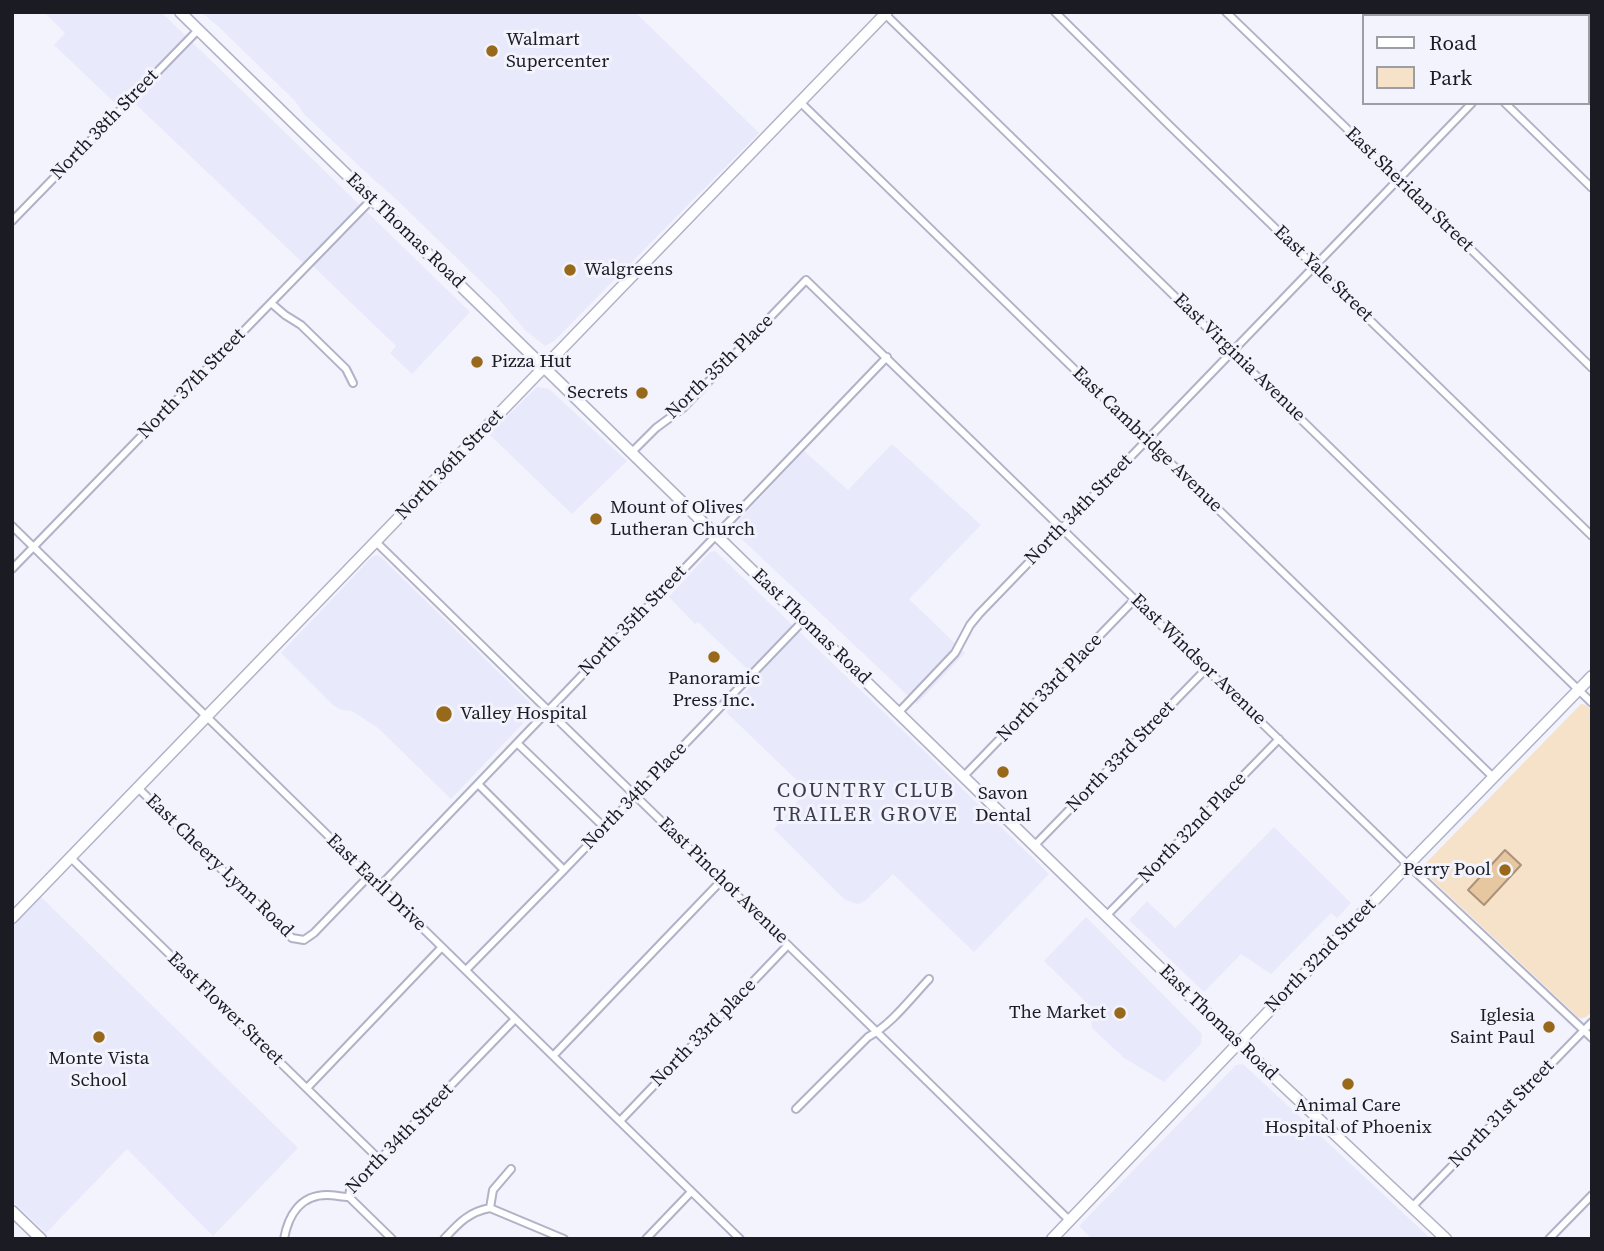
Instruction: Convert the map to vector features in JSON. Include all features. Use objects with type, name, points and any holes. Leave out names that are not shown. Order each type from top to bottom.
[{"type":"main road","name":"East Thomas Road","points":[[180,12],[1106,916],[1446,1239]]},
{"type":"main road","name":"North 36th Street","points":[[12,918],[886,13]]},
{"type":"main road","name":"North 32nd Street","points":[[1052,1239],[1592,676]]},
{"type":"main road","points":[[12,1211],[40,1239]]},
{"type":"street","name":"East Yale Street","points":[[1055,12],[1592,536]]},
{"type":"street","name":"East Sheridan Street","points":[[1226,12],[1592,368]]},
{"type":"street","name":"East Virginia Avenue","points":[[886,13],[1592,703]]},
{"type":"street","name":"North 38th Street","points":[[12,221],[198,30]]},
{"type":"street","name":"East Cambridge Avenue","points":[[800,102],[1494,778]]},
{"type":"street","name":"North 34th Street","points":[[898,712],[955,653],[974,619],[1470,105]]},
{"type":"street","points":[[1507,105],[1592,188]]},
{"type":"street","name":"North 37th Street","points":[[12,569],[372,199]]},
{"type":"street","name":"East Windsor Avenue","points":[[806,280],[1408,865],[1592,1038]]},
{"type":"street","name":"North 35th Place","points":[[632,452],[656,428],[683,408],[806,280]]},
{"type":"street","points":[[271,303],[301,325],[346,369],[353,383]]},
{"type":"street","name":"North 35th Street","points":[[380,886],[887,357]]},
{"type":"street","name":"East Earll Drive","points":[[12,526],[740,1239]]},
{"type":"street","name":"East Pinchot Avenue","points":[[376,542],[1069,1220]]},
{"type":"street","name":"North 33rd Place","points":[[964,776],[1135,600]]},
{"type":"street","name":"North 34th Place","points":[[466,970],[804,620]]},
{"type":"street","name":"North 33rd Street","points":[[1035,845],[1206,668]]},
{"type":"street","name":"North 32nd Place","points":[[1106,916],[1279,739]]},
{"type":"street","points":[[517,743],[605,828]]},
{"type":"street","points":[[477,785],[564,870]]},
{"type":"street","name":"East Cheery Lynn Road","points":[[138,788],[292,939],[301,940],[314,933],[369,876]]},
{"type":"street","name":"East Flower Street","points":[[71,858],[380,1160]]},
{"type":"street","points":[[553,1056],[722,880]]},
{"type":"street","name":"North 33rd place","points":[[620,1121],[788,945]]},
{"type":"street","points":[[307,1088],[442,947]]},
{"type":"street","points":[[796,1109],[929,979]]},
{"type":"street","name":"North 34th Street","points":[[284,1239],[288,1220],[299,1205],[317,1196],[349,1197],[350,1190],[515,1019]]},
{"type":"street","name":"North 31st Street","points":[[1412,1207],[1592,1022]]},
{"type":"street","points":[[490,1208],[493,1189],[511,1169]]},
{"type":"street","points":[[646,1239],[691,1192]]},
{"type":"street","points":[[1549,1239],[1592,1195]]},
{"type":"street","points":[[349,1197],[392,1239]]},
{"type":"street","points":[[444,1239],[464,1217],[490,1208],[564,1239]]},
{"type":"shaded area","points":[[44,12],[161,12],[470,312],[412,374],[390,353],[396,346],[314,267],[302,262],[127,96],[117,105],[54,45],[65,33]]},
{"type":"shaded area","points":[[201,12],[635,12],[759,133],[554,341],[545,346],[525,330],[498,298]]},
{"type":"shaded area","points":[[537,387],[549,389],[627,461],[572,514],[489,434]]},
{"type":"shaded area","points":[[892,444],[981,525],[909,599],[965,653],[917,704],[731,529],[804,451],[848,490]]},
{"type":"shaded area","points":[[715,551],[1049,874],[974,952],[893,874],[865,901],[858,904],[845,900],[774,829],[807,790],[726,712],[758,679],[698,622],[695,624],[669,597],[710,552]]},
{"type":"shaded area","points":[[377,555],[533,708],[530,716],[451,799],[378,728],[352,711],[334,706],[281,653],[372,557]]},
{"type":"shaded area","points":[[1274,827],[1351,903],[1337,918],[1331,913],[1271,974],[1241,954],[1204,992],[1129,920],[1147,901],[1175,928]]},
{"type":"shaded area","points":[[1505,850],[1521,865],[1484,905],[1468,890]]},
{"type":"shaded area","name":"Monte Vista School","points":[[41,897],[298,1148],[213,1236],[127,1149],[46,1233],[12,1201],[12,927]]},
{"type":"shaded area","points":[[1086,917],[1202,1034],[1201,1044],[1164,1082],[1124,1058],[1092,1028],[1091,1007],[1044,961]]},
{"type":"shaded area","points":[[1243,1064],[1431,1239],[1092,1239],[1079,1226],[1236,1065]]},
{"type":"green space","points":[[1581,704],[1592,711],[1592,1012],[1579,1018],[1423,869]]},
{"type":"place","name":"Walmart Supercenter","points":[[492,51]]},
{"type":"place","name":"Walgreens","points":[[570,270]]},
{"type":"place","name":"Pizza Hut","points":[[477,362]]},
{"type":"place","name":"Secrets","points":[[642,393]]},
{"type":"place","name":"Mount of Olives Lutheran Church","points":[[596,519]]},
{"type":"place","name":"Panoramic Press Inc.","points":[[714,657]]},
{"type":"place","name":"Valley Hospital","points":[[444,714]]},
{"type":"place","name":"Savon Dental","points":[[1003,772]]},
{"type":"place","name":"Perry Pool","points":[[1505,870]]},
{"type":"place","name":"The Market","points":[[1120,1013]]},
{"type":"place","name":"Iglesia Saint Paul","points":[[1549,1027]]},
{"type":"place","name":"Monte Vista School","points":[[99,1037]]},
{"type":"place","name":"Animal Care Hospital of Phoenix","points":[[1348,1084]]},
{"type":"district","name":"COUNTRY CLUB TRAILER GROVE","points":[[866,804]]}]
